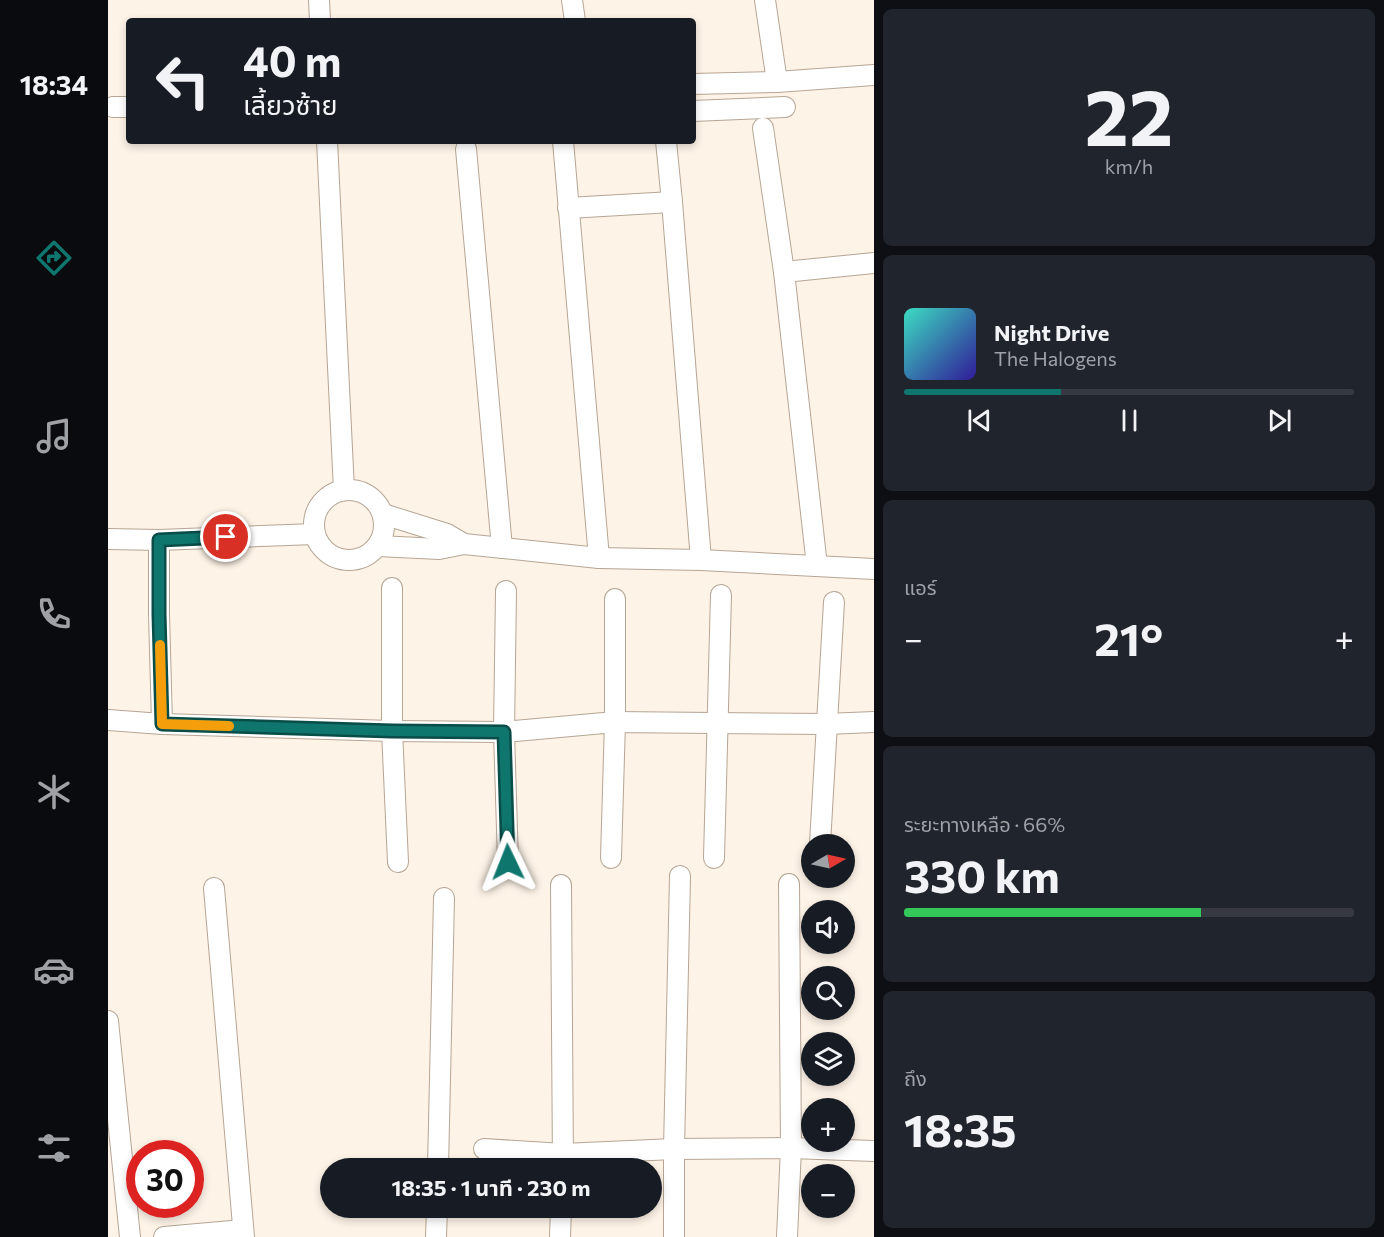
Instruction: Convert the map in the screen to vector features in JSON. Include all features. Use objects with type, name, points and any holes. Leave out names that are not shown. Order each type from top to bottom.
[{"type":"street","points":[[319,0],[320,18]]},
{"type":"street","points":[[572,0],[575,18]]},
{"type":"street","points":[[765,0],[777,82]]},
{"type":"street","points":[[696,84],[777,82],[874,75]]},
{"type":"street","points":[[696,111],[785,106]]},
{"type":"street","points":[[763,128],[784,272],[818,566]]},
{"type":"street","points":[[327,144],[344,490]]},
{"type":"street","points":[[562,144],[599,558]]},
{"type":"street","points":[[666,144],[701,560]]},
{"type":"street","points":[[466,149],[502,548]]},
{"type":"street","points":[[568,208],[672,202]]},
{"type":"street","points":[[784,272],[874,263]]},
{"type":"street","points":[[344,490],[360,491],[374,500],[383,514],[384,531],[378,546],[368,555],[356,560],[343,560],[331,555],[321,546],[315,534],[314,519],[320,506],[330,495],[344,490]]},
{"type":"street","points":[[383,514],[441,531],[464,544]]},
{"type":"street","points":[[108,539],[159,540],[315,534]]},
{"type":"street","points":[[159,540],[162,724]]},
{"type":"street","points":[[378,546],[439,549],[464,544],[599,558],[701,560],[874,569]]},
{"type":"street","points":[[392,588],[392,731],[398,862]]},
{"type":"street","points":[[506,591],[504,732],[508,862]]},
{"type":"street","points":[[714,858],[721,595]]},
{"type":"street","points":[[611,858],[615,722],[615,599]]},
{"type":"street","points":[[820,834],[834,602]]},
{"type":"street","points":[[108,720],[162,724],[392,731],[504,732],[615,722],[718,724],[874,722]]},
{"type":"street","points":[[674,1237],[680,876]]},
{"type":"street","points":[[788,1237],[789,884]]},
{"type":"street","points":[[561,885],[563,1158]]},
{"type":"street","points":[[164,1237],[244,1234],[214,888]]},
{"type":"street","points":[[438,1158],[444,898]]},
{"type":"street","points":[[108,1021],[112,1097],[130,1237]]},
{"type":"street","points":[[597,1158],[674,1149],[790,1148],[874,1151]]},
{"type":"street","points":[[484,1149],[539,1158]]},
{"type":"street","points":[[436,1237],[437,1218]]},
{"type":"street","points":[[560,1237],[561,1218]]},
{"type":"slow traffic","points":[[160,645],[162,724],[229,726]]},
{"type":"route","points":[[226,537],[159,540],[162,724],[504,732],[508,862]]}]
